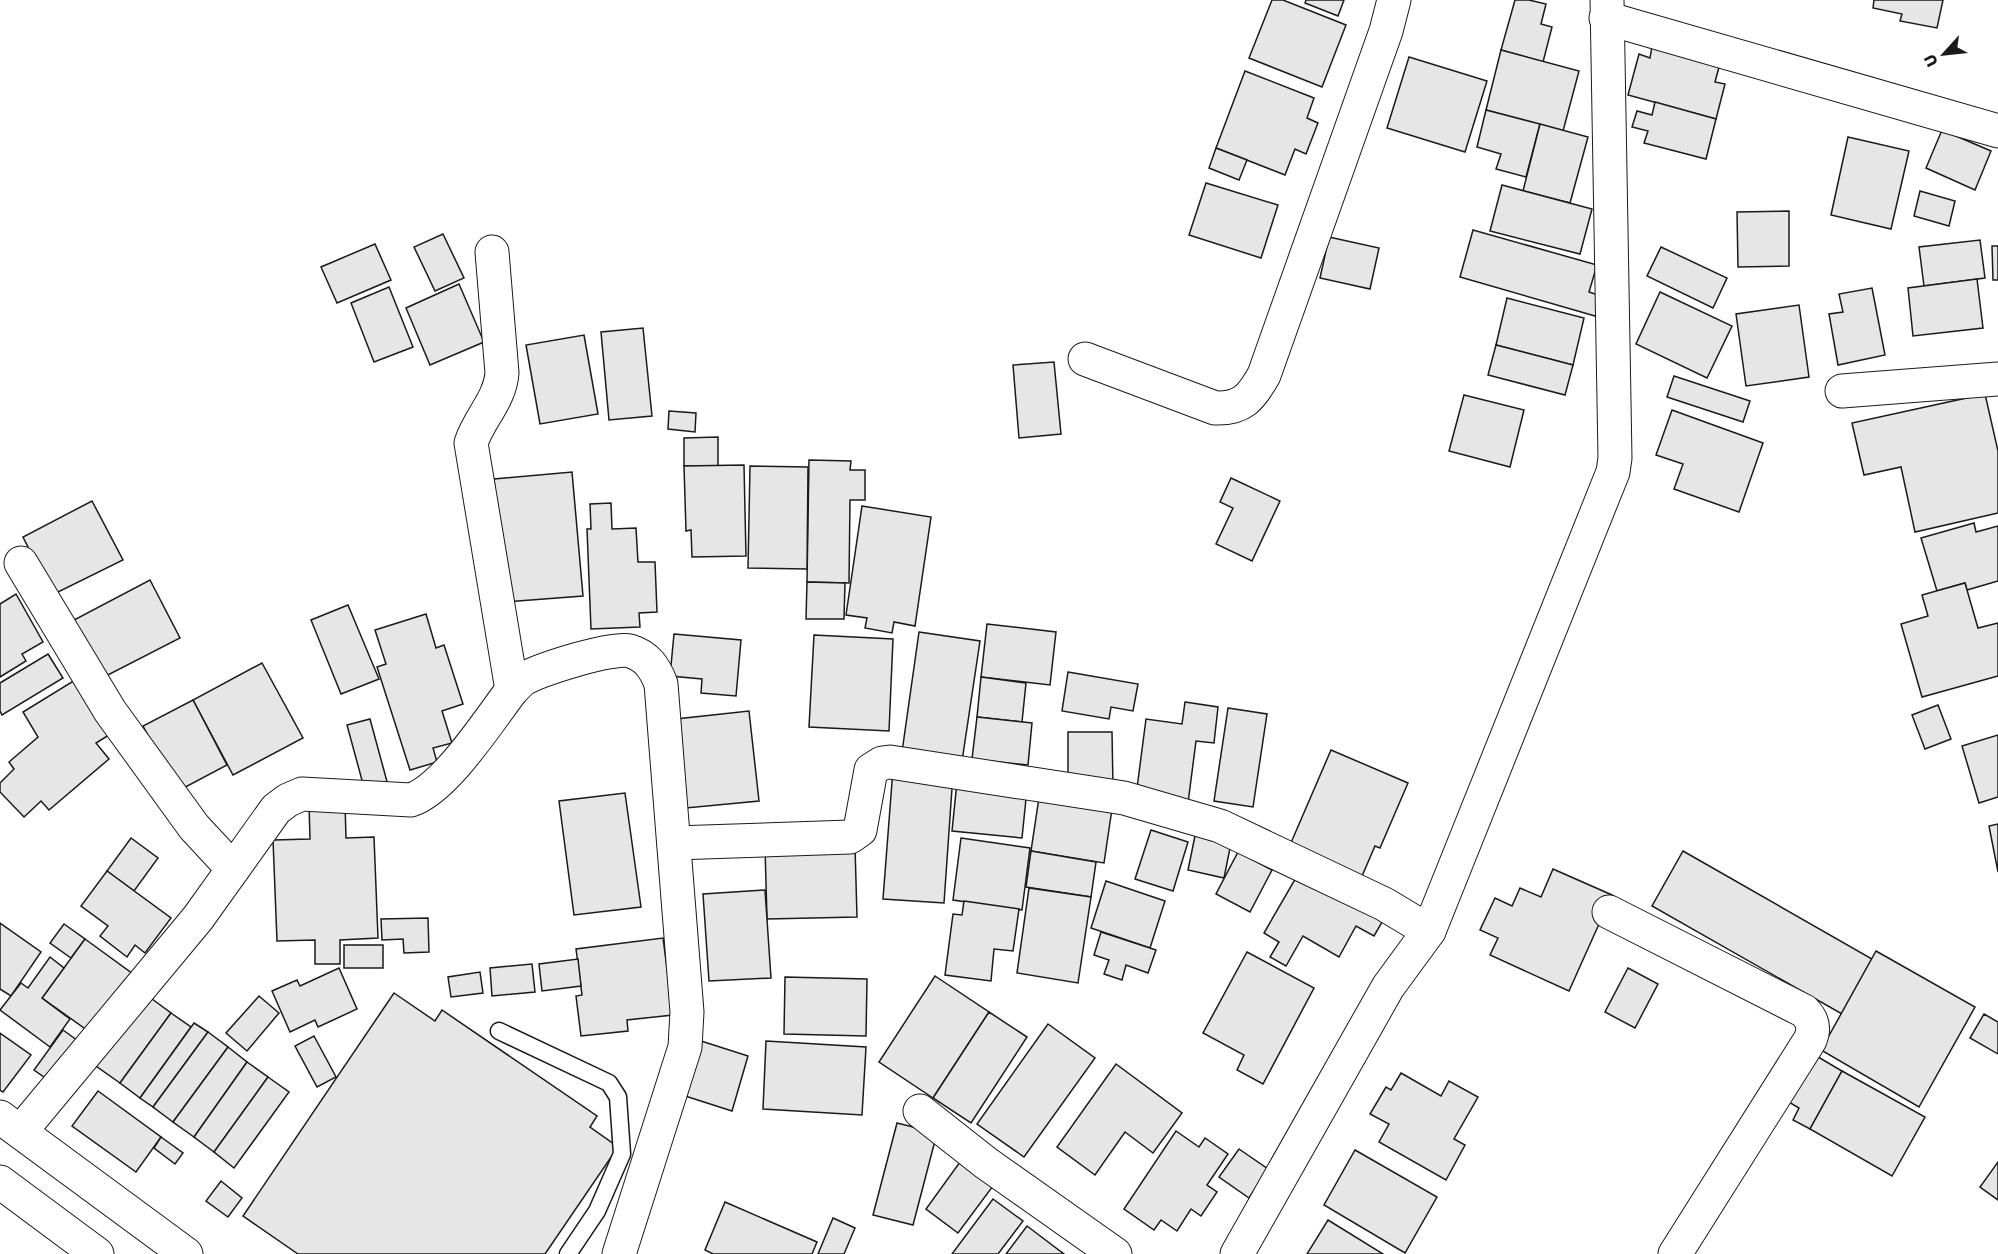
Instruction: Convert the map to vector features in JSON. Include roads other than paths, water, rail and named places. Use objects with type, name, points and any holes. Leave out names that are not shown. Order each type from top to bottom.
[{"type":"street","points":[[1085,359],[1215,408],[1228,408],[1246,401],[1264,375],[1386,31],[1394,0]]},
{"type":"street","points":[[1237,1254],[1388,987],[1430,932],[1613,472],[1615,446],[1607,9],[1998,131]]},
{"type":"street","points":[[492,252],[502,373],[501,386],[475,430],[471,443],[512,690]]},
{"type":"street","points":[[1842,391],[1998,379]]},
{"type":"street","points":[[21,563],[110,711],[194,827],[233,869]]},
{"type":"street","points":[[186,1254],[10,1124],[198,918],[276,809],[302,794],[411,800],[422,796],[444,778],[512,690],[531,676],[611,651],[627,650],[648,661],[657,672],[661,684],[687,1012],[685,1047],[619,1254]]},
{"type":"street","points":[[674,843],[849,837],[860,830],[871,770],[882,763],[890,762],[1124,798],[1220,826],[1384,904],[1430,932]]},
{"type":"street","points":[[1609,912],[1804,1011],[1813,1025],[1810,1040],[1675,1254]]},
{"type":"street","points":[[920,1111],[986,1163],[1115,1254]]},
{"type":"street","points":[[0,1182],[96,1254]]},
{"type":"lane","points":[[499,1031],[609,1083],[618,1097],[622,1154],[597,1211],[568,1254]]}]
